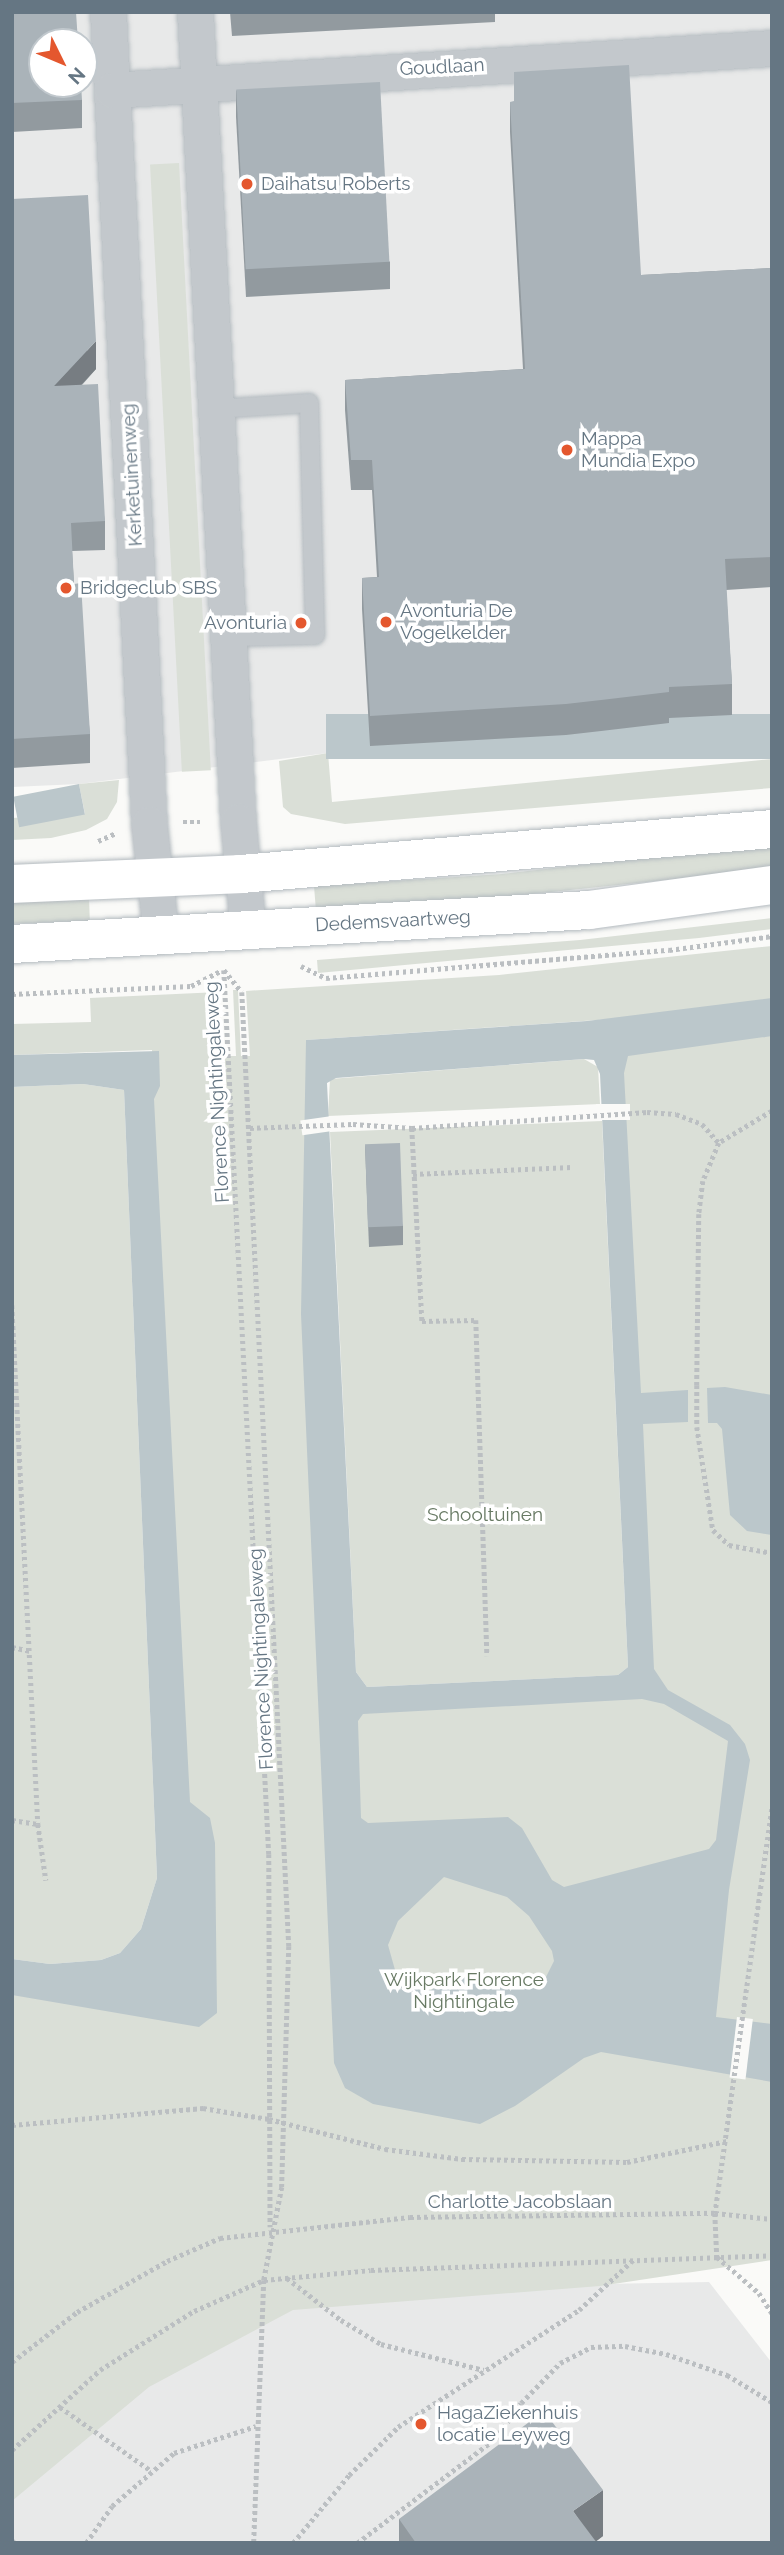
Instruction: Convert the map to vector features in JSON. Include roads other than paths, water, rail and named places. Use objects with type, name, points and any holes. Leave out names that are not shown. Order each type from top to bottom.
[{"type":"main road","points":[[12,884],[241,874],[772,829]]},
{"type":"main road","name":"Dedemsvaartweg","points":[[12,944],[589,911],[772,885]]},
{"type":"street","name":"Kerketuinenweg","points":[[108,12],[149,824],[161,936]]},
{"type":"street","points":[[195,12],[231,636],[241,874],[248,931]]},
{"type":"street","name":"Goudlaan","points":[[112,89],[199,81],[772,48]]},
{"type":"lane","points":[[216,409],[309,403],[315,635],[231,636]]},
{"type":"place","name":"Daihatsu Roberts","points":[[247,184]]},
{"type":"place","name":"Mappa Mundia Expo","points":[[567,450]]},
{"type":"place","name":"Bridgeclub SBS","points":[[66,588]]},
{"type":"place","name":"Avonturia De Vogelkelder","points":[[386,622]]},
{"type":"place","name":"Avonturia","points":[[301,623]]},
{"type":"place","name":"HagaZiekenhuis locatie Leyweg","points":[[421,2424]]},
{"type":"park label","name":"Schooltuinen","points":[[485,1515]]},
{"type":"park label","name":"Wijkpark Florence Nightingale","points":[[464,1991]]}]
